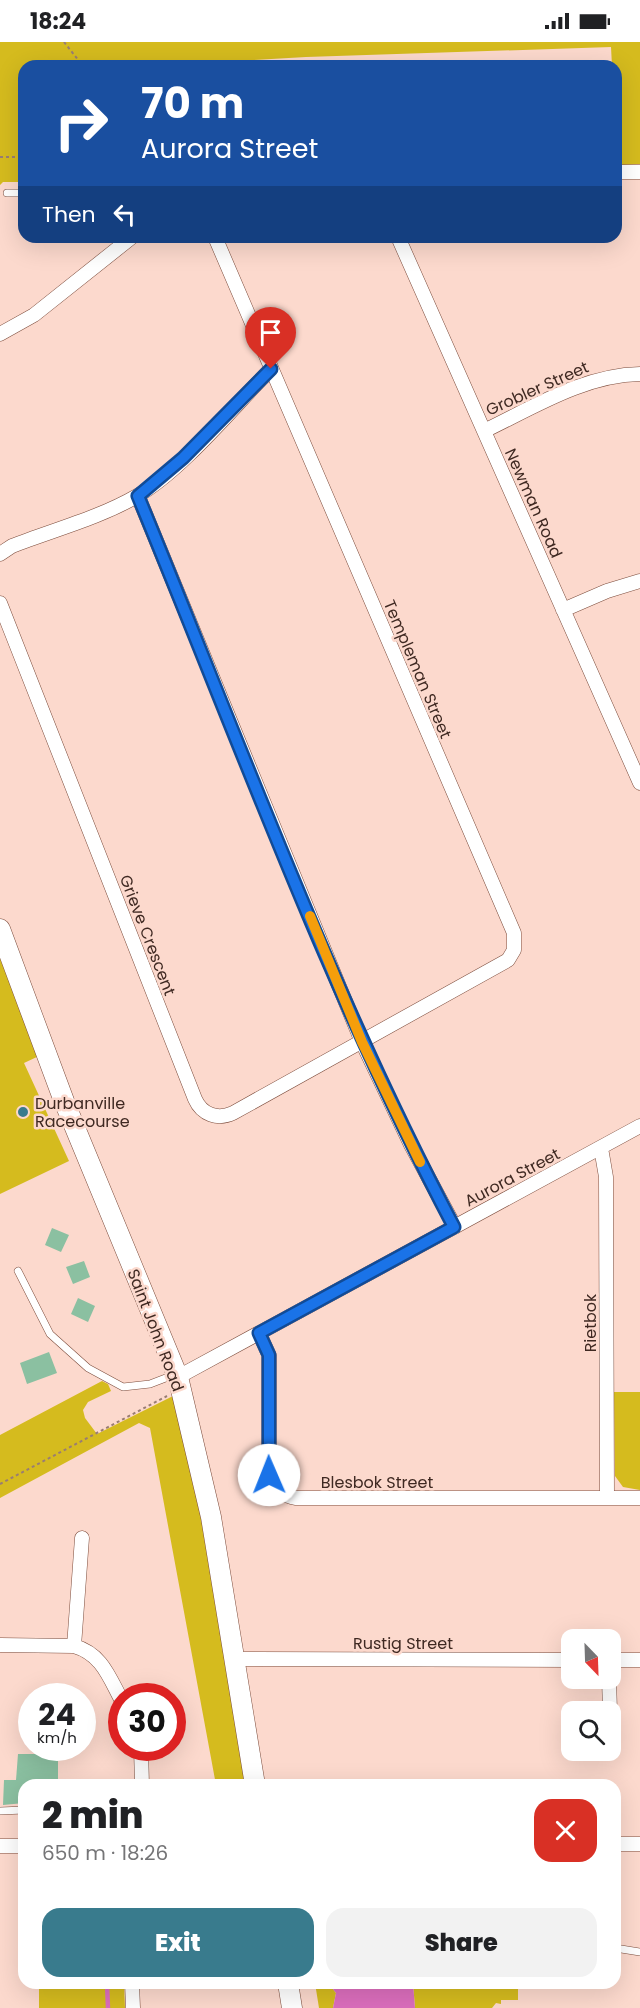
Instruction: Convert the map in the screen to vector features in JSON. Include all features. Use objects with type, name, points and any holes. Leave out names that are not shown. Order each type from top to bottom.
[{"type":"main road","name":"Saint John Road","points":[[0,929],[64,1101],[178,1380],[211,1516],[254,1779]]},
{"type":"main road","points":[[289,1989],[292,2008]]},
{"type":"street","points":[[622,172],[640,172]]},
{"type":"street","points":[[0,334],[34,315],[124,243]]},
{"type":"street","name":"Templeman Street","points":[[217,243],[515,938],[512,955],[504,964],[362,1042]]},
{"type":"street","name":"Newman Road","points":[[401,243],[640,783]]},
{"type":"street","points":[[0,554],[12,546],[138,496],[183,458],[271,369]]},
{"type":"street","name":"Grobler Street","points":[[484,431],[589,382],[615,374],[640,374]]},
{"type":"street","points":[[138,496],[362,1042],[411,1145],[454,1227]]},
{"type":"street","points":[[563,610],[607,591],[640,581]]},
{"type":"street","name":"Grieve Crescent","points":[[0,603],[197,1105],[212,1116],[226,1116],[362,1042]]},
{"type":"street","name":"Aurora Street","points":[[178,1380],[259,1333],[640,1126]]},
{"type":"street","name":"Rietbok","points":[[601,1148],[606,1177],[607,1498]]},
{"type":"street","name":"Blesbok Street","points":[[259,1333],[269,1355],[269,1475],[275,1487],[284,1495],[296,1498],[640,1498]]},
{"type":"street","points":[[74,1646],[82,1538]]},
{"type":"street","points":[[0,1645],[74,1646],[98,1659],[112,1683]]},
{"type":"street","name":"Rustig Street","points":[[234,1659],[561,1660]]},
{"type":"street","points":[[621,1660],[640,1660]]},
{"type":"street","points":[[141,1761],[142,1779]]},
{"type":"street","points":[[621,1844],[640,1844]]},
{"type":"street","points":[[0,1846],[18,1846]]},
{"type":"street","points":[[132,1989],[133,2008]]},
{"type":"lane","points":[[7,193],[18,193]]},
{"type":"lane","points":[[18,1271],[50,1334],[88,1368],[116,1384],[133,1388],[178,1380]]},
{"type":"lane","points":[[0,1811],[18,1810]]},
{"type":"lane","points":[[621,1949],[640,1952]]},
{"type":"path","points":[[64,42],[78,60]]},
{"type":"path","points":[[0,157],[18,157]]},
{"type":"path","points":[[0,1484],[138,1409],[178,1380]]},
{"type":"shaded area","points":[[0,42],[640,42],[640,164],[622,165],[622,60],[612,60],[611,47],[256,60],[18,60],[18,182],[3,182],[0,185]]},
{"type":"shaded area","name":"Durbanville Racecourse","points":[[0,951],[39,1056],[24,1063],[69,1161],[0,1194]]},
{"type":"shaded area","points":[[102,1381],[108,1384],[111,1391],[88,1402],[83,1410],[85,1418],[97,1434],[173,1396],[203,1522],[245,1779],[215,1779],[150,1428],[139,1423],[0,1498],[0,1435]]},
{"type":"shaded area","points":[[614,1392],[640,1392],[640,1490],[623,1487],[615,1476]]},
{"type":"shaded area","points":[[39,1989],[124,1989],[125,2008],[39,2008]]},
{"type":"shaded area","points":[[316,1989],[333,1989],[336,1993],[333,2008],[319,2008]]},
{"type":"shaded area","points":[[333,1989],[413,1989],[415,2008],[333,2008],[336,1993]]},
{"type":"shaded area","points":[[413,1989],[518,1989],[518,2000],[501,2000],[501,2004],[496,2003],[492,2008],[415,2008]]},
{"type":"building","points":[[52,1228],[69,1235],[61,1252],[45,1245]]},
{"type":"building","points":[[84,1261],[90,1277],[73,1284],[66,1267]]},
{"type":"building","points":[[78,1298],[95,1306],[88,1322],[71,1314]]},
{"type":"building","points":[[49,1352],[57,1373],[27,1384],[20,1363]]},
{"type":"building","points":[[18,1754],[18,1761],[58,1761],[58,1779],[18,1779],[18,1804],[3,1805],[4,1780],[16,1780]]},
{"type":"waterway","points":[[107,1989],[108,2008]]},
{"type":"slow traffic","points":[[310,916],[362,1042],[420,1162]]},
{"type":"place","name":"Durbanville Racecourse","points":[[23,1112]]},
{"type":"route","points":[[269,1475],[269,1355],[259,1333],[454,1227],[411,1145],[362,1042],[138,496],[183,458],[271,369]]}]
